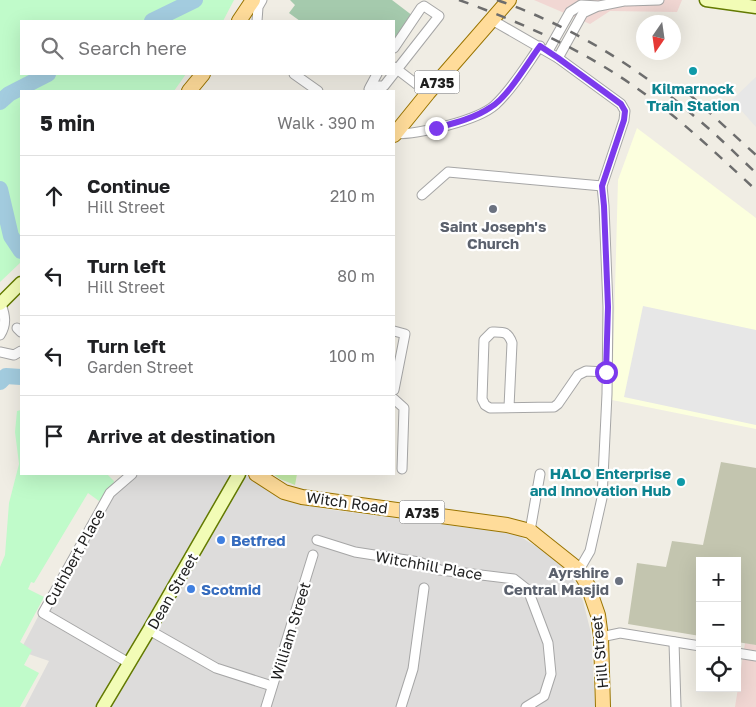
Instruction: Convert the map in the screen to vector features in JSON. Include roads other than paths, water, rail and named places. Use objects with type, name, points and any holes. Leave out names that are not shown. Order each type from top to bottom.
[{"type":"main road","points":[[239,20],[253,0]]},
{"type":"main road","name":"A735","points":[[395,133],[428,92],[509,0]]},
{"type":"main road","points":[[706,0],[756,7]]},
{"type":"main road","points":[[190,90],[202,75]]},
{"type":"main road","points":[[0,304],[17,287]]},
{"type":"main road","name":"Dean Street","points":[[103,707],[238,475]]},
{"type":"main road","name":"Witch Road","points":[[261,476],[284,492],[302,497],[507,525],[530,531],[578,570]]},
{"type":"main road","name":"Hill Street","points":[[578,570],[588,586],[598,615],[601,637],[603,707]]},
{"type":"street","points":[[257,20],[258,7],[262,0]]},
{"type":"street","points":[[558,58],[584,13],[599,6],[628,0],[658,0]]},
{"type":"street","points":[[548,52],[570,12],[581,5],[599,6]]},
{"type":"street","points":[[395,47],[421,8],[424,6],[440,16],[396,68],[428,92]]},
{"type":"street","points":[[492,20],[558,58],[621,104],[625,111],[624,120],[602,186],[608,307],[602,498],[590,551],[578,570]]},
{"type":"street","points":[[395,134],[406,134],[456,122],[475,116],[493,106],[506,92],[540,46]]},
{"type":"street","points":[[295,75],[317,90]]},
{"type":"street","points":[[370,89],[377,75]]},
{"type":"street","points":[[370,89],[384,86],[391,75]]},
{"type":"street","points":[[422,195],[448,172],[602,186]]},
{"type":"street","points":[[0,304],[5,316],[0,335]]},
{"type":"street","points":[[395,331],[405,334],[395,385]]},
{"type":"street","points":[[509,407],[512,343],[509,336],[504,332],[492,332],[484,340],[482,399],[485,405],[490,408],[554,407],[578,375],[586,371],[606,372]]},
{"type":"street","points":[[0,352],[14,355],[20,352]]},
{"type":"street","points":[[395,400],[404,408],[402,468]]},
{"type":"street","points":[[530,531],[540,474]]},
{"type":"street","name":"Cuthbert Place","points":[[129,663],[43,613],[110,493],[131,475]]},
{"type":"street","name":"Witchhill Place","points":[[317,540],[355,552],[419,562],[440,570],[514,579],[528,590],[548,643],[551,674],[544,696],[526,707]]},
{"type":"street","name":"William Street","points":[[266,707],[313,555]]},
{"type":"street","points":[[401,707],[413,669],[424,588]]},
{"type":"street","points":[[149,630],[216,668],[272,686]]},
{"type":"street","points":[[601,637],[620,633],[696,645]]},
{"type":"street","points":[[674,642],[676,707]]},
{"type":"street","points":[[741,654],[756,656]]},
{"type":"waterway","points":[[154,20],[195,0]]},
{"type":"waterway","points":[[0,102],[9,94],[46,75]]},
{"type":"waterway","points":[[0,189],[11,236],[20,250]]},
{"type":"waterway","points":[[0,382],[6,376],[20,377]]},
{"type":"railway","points":[[459,0],[509,19],[558,41],[627,81],[677,119],[756,190]]},
{"type":"railway","points":[[497,0],[550,22],[626,64],[672,98],[756,173]]},
{"type":"railway","points":[[689,94],[756,155]]},
{"type":"place","name":"Kilmarnock Train Station","points":[[693,71]]},
{"type":"place","name":"Saint Joseph's Church","points":[[493,209]]},
{"type":"place","name":"HALO Enterprise and Innovation Hub","points":[[681,482]]},
{"type":"place","name":"Betfred","points":[[221,540]]},
{"type":"place","name":"Ayrshire Central Masjid","points":[[619,581]]},
{"type":"place","name":"Scotmid","points":[[191,589]]}]
